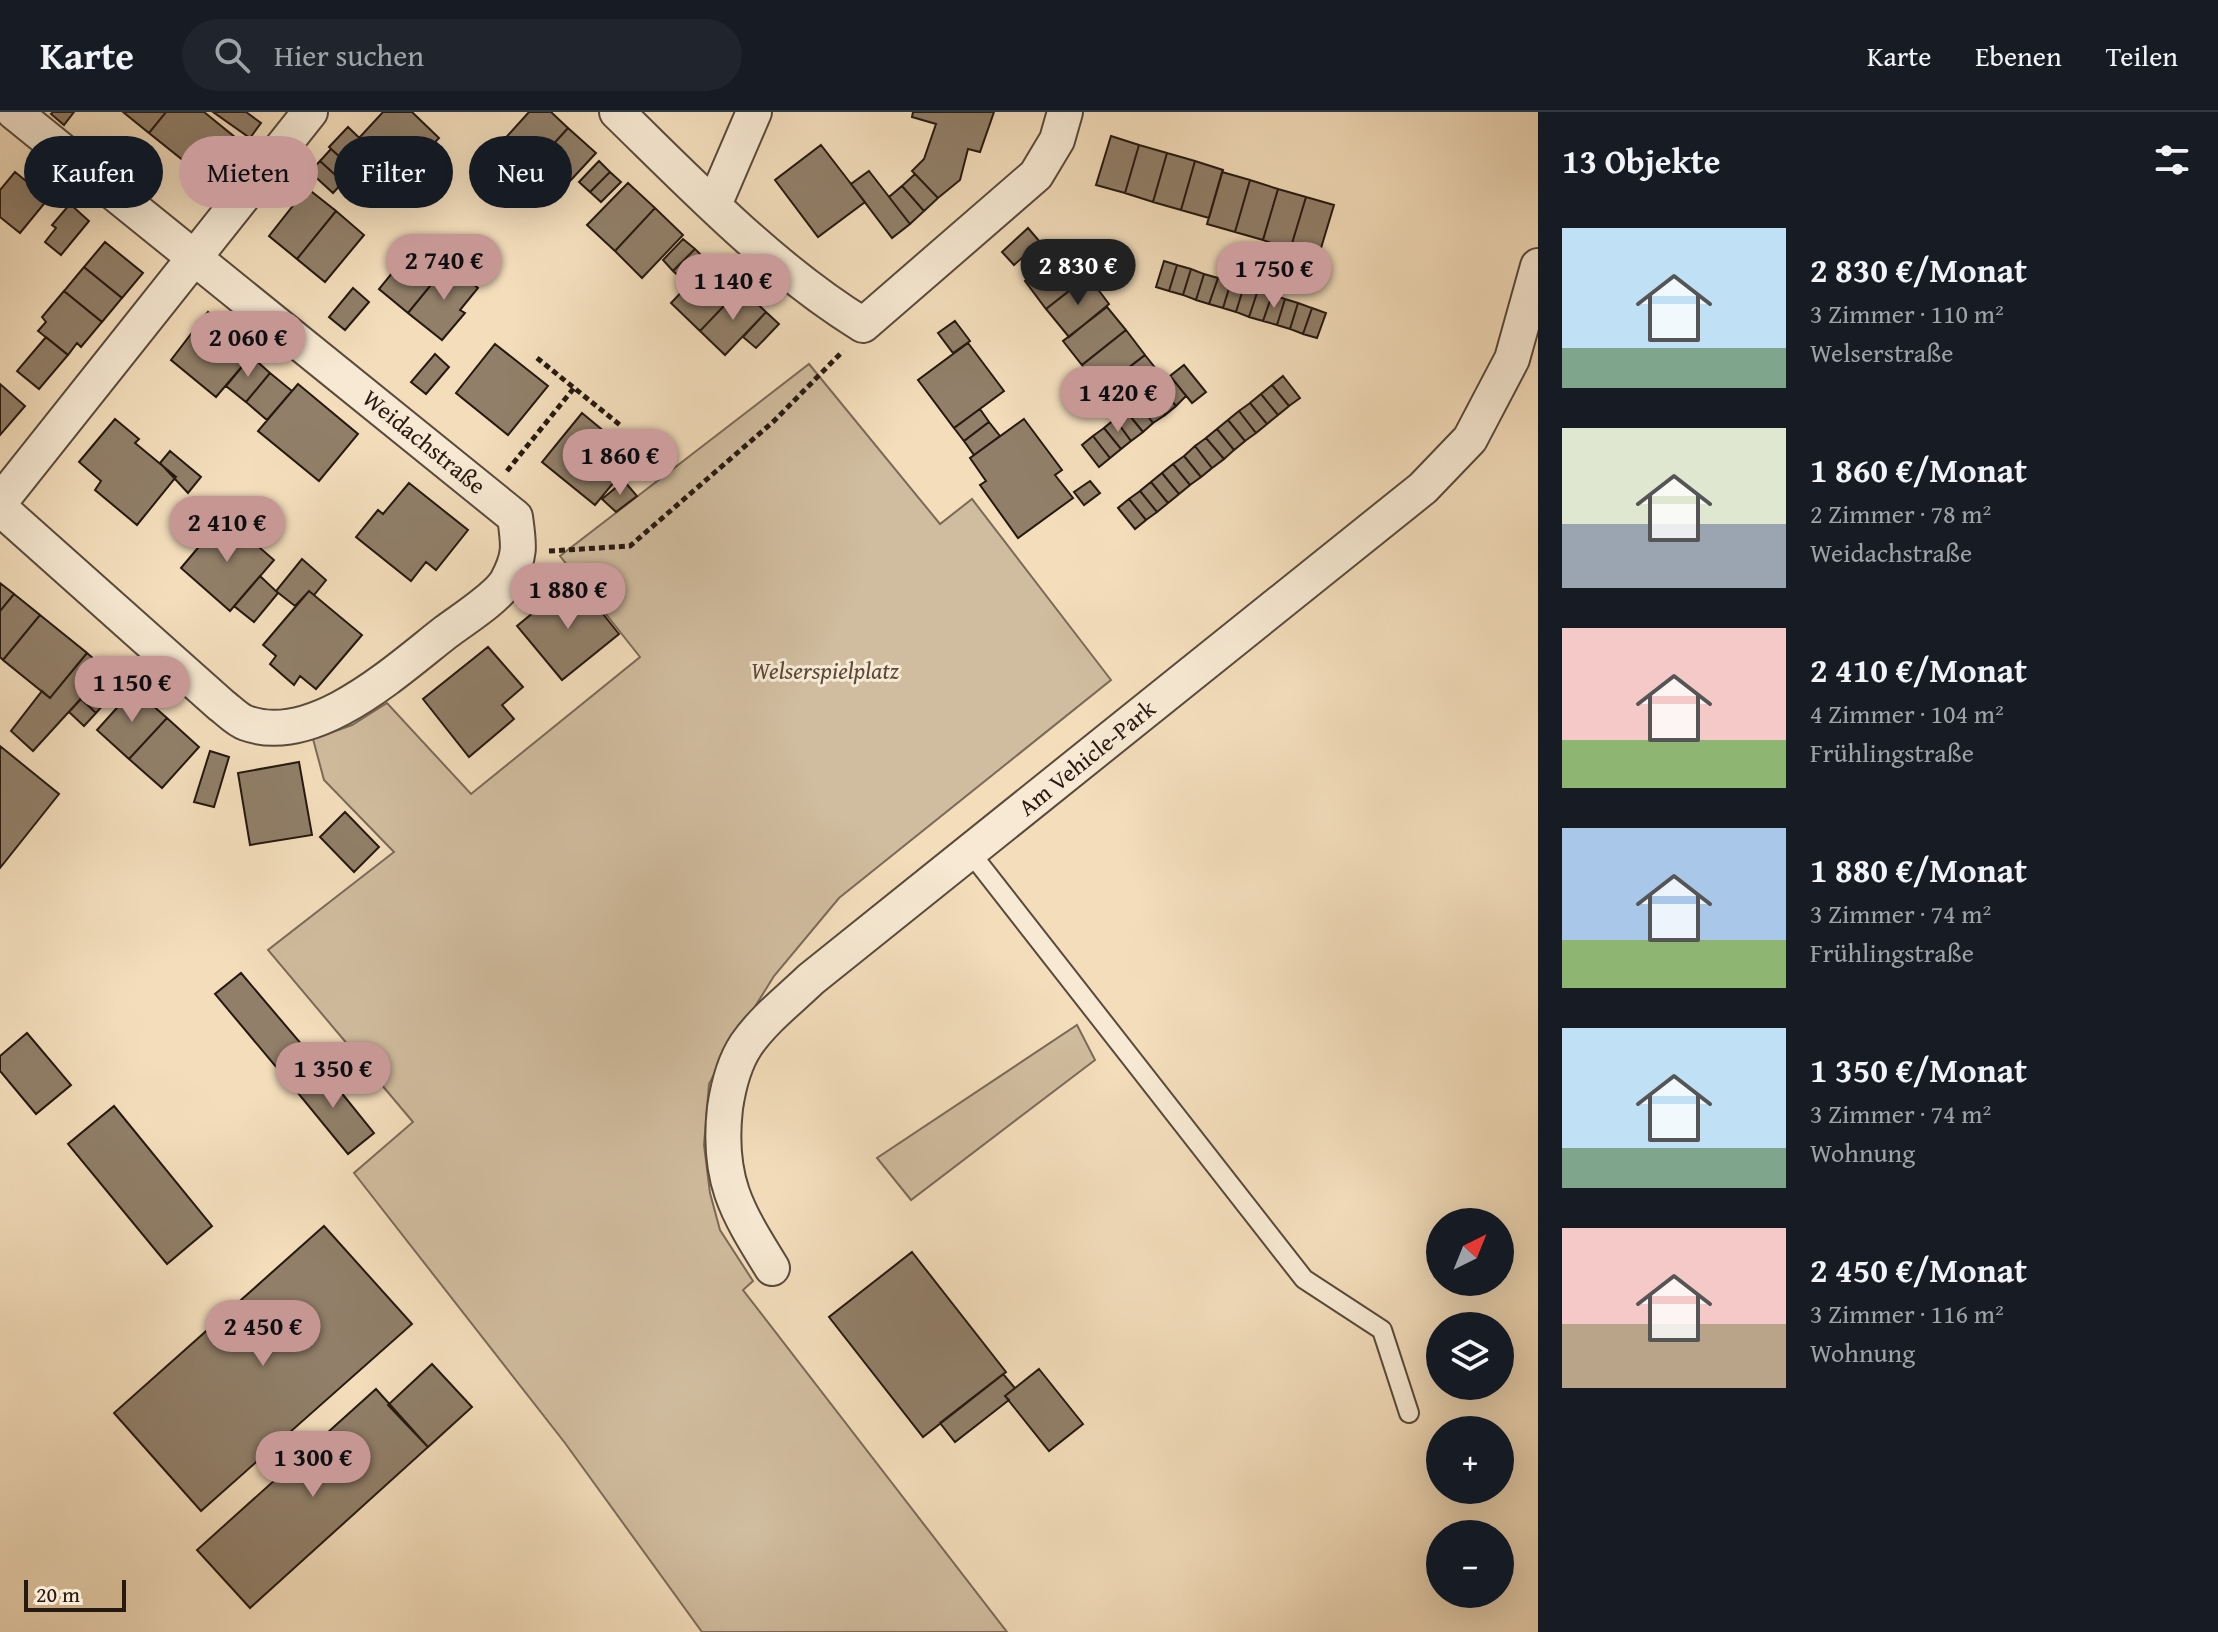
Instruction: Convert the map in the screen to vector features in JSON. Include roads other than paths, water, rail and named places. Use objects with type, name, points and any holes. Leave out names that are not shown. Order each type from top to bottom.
[{"type":"street","name":"Weidachstraße","points":[[0,508],[245,723],[275,726],[309,722],[346,707],[505,585],[520,553],[515,517],[14,112]]},
{"type":"street","points":[[0,502],[310,112]]},
{"type":"street","points":[[617,112],[714,205],[827,303],[863,325],[1036,175],[1057,140],[1065,112]]},
{"type":"street","points":[[714,205],[754,112]]},
{"type":"street","name":"Am Vehicle-Park","points":[[772,1268],[742,1219],[728,1187],[721,1145],[728,1088],[745,1046],[811,979],[1423,488],[1470,439],[1512,359],[1538,266]]},
{"type":"lane","points":[[970,852],[1304,1279],[1382,1330],[1409,1413]]},
{"type":"park label","name":"Welserspielplatz","points":[[825,671]]}]
